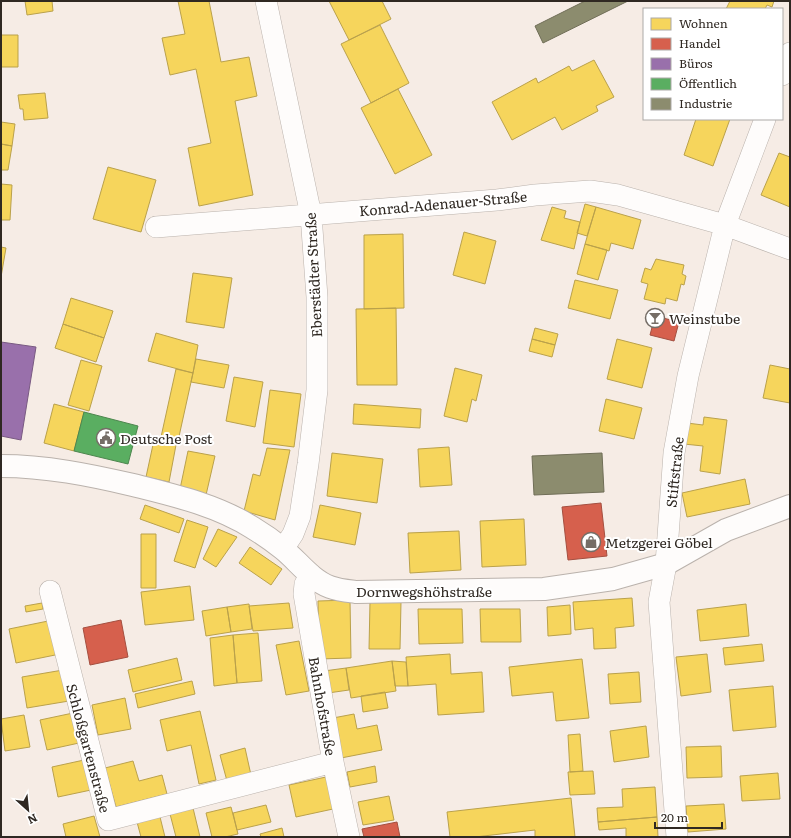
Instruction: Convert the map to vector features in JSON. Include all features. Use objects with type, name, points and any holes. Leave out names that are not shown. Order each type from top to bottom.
[{"type":"street","name":"Eberstädter Straße","points":[[266,1],[312,215],[317,297],[317,390],[300,516],[293,534],[283,549]]},
{"type":"street","points":[[783,72],[790,53]]},
{"type":"street","name":"Stiftstraße","points":[[677,837],[659,602],[666,564],[674,453],[688,376],[725,225],[765,120]]},
{"type":"street","name":"Konrad-Adenauer-Straße","points":[[156,227],[497,200],[535,194],[590,192],[618,195],[725,225],[790,249]]},
{"type":"street","name":"Dornwegshöhstraße","points":[[1,466],[20,466],[61,471],[165,493],[220,512],[252,527],[283,549],[311,575],[329,587],[356,592],[544,589],[613,579],[666,564],[726,530],[790,506]]},
{"type":"street","name":"Bahnhofstraße","points":[[311,575],[305,584],[304,594],[332,762],[349,837]]},
{"type":"street","name":"Schloßgartenstraße","points":[[50,591],[108,820],[332,762]]},
{"type":"building: Wohnen","points":[[25,1],[52,1],[53,11],[27,15]]},
{"type":"building: Wohnen","points":[[178,1],[209,1],[221,62],[249,57],[257,96],[235,101],[253,195],[199,206],[188,148],[211,143],[196,69],[170,75],[162,38],[185,34]]},
{"type":"building: Wohnen","points":[[329,1],[382,1],[391,19],[349,40]]},
{"type":"building: Wohnen","points":[[730,1],[774,1],[772,7],[767,5],[766,8],[726,8]]},
{"type":"building: Wohnen","points":[[380,25],[409,83],[371,103],[341,44]]},
{"type":"building: Wohnen","points":[[1,35],[18,35],[18,67],[1,67]]},
{"type":"building: Wohnen","points":[[594,60],[614,97],[596,106],[598,111],[562,130],[555,117],[512,140],[492,102],[536,78],[538,83],[569,66],[572,71]]},
{"type":"building: Wohnen","points":[[398,89],[432,155],[395,174],[361,108]]},
{"type":"building: Wohnen","points":[[45,93],[48,118],[24,120],[23,109],[20,109],[18,95]]},
{"type":"building: Wohnen","points":[[696,120],[730,120],[713,166],[684,155]]},
{"type":"building: Wohnen","points":[[1,122],[15,124],[12,146],[1,144]]},
{"type":"building: Wohnen","points":[[1,144],[12,146],[8,170],[1,170]]},
{"type":"building: Wohnen","points":[[779,153],[790,157],[790,207],[761,195]]},
{"type":"building: Wohnen","points":[[108,167],[156,180],[141,232],[93,219]]},
{"type":"building: Wohnen","points":[[1,184],[12,185],[10,220],[1,220]]},
{"type":"building: Wohnen","points":[[585,204],[596,207],[587,236],[577,233]]},
{"type":"building: Wohnen","points":[[552,207],[566,211],[564,218],[580,222],[574,249],[541,240]]},
{"type":"building: Wohnen","points":[[596,207],[641,220],[633,249],[611,243],[609,251],[585,244]]},
{"type":"building: Wohnen","points":[[464,232],[496,241],[485,284],[453,275]]},
{"type":"building: Wohnen","points":[[403,234],[404,308],[364,309],[364,235]]},
{"type":"building: Wohnen","points":[[585,244],[607,250],[598,280],[577,274]]},
{"type":"building: Wohnen","points":[[1,247],[6,248],[1,277]]},
{"type":"building: Wohnen","points":[[656,259],[684,265],[682,274],[686,276],[684,285],[681,284],[677,301],[666,298],[665,304],[644,299],[648,284],[641,282],[645,268],[651,270]]},
{"type":"building: Wohnen","points":[[193,273],[232,278],[224,328],[186,322]]},
{"type":"building: Wohnen","points":[[575,280],[618,290],[610,319],[568,308]]},
{"type":"building: Wohnen","points":[[71,298],[113,311],[104,338],[63,324]]},
{"type":"building: Wohnen","points":[[396,308],[397,385],[357,385],[356,309]]},
{"type":"building: Wohnen","points":[[63,324],[104,338],[96,362],[55,348]]},
{"type":"building: Wohnen","points":[[535,328],[558,334],[555,345],[532,339]]},
{"type":"building: Wohnen","points":[[156,333],[198,345],[193,373],[148,361]]},
{"type":"building: Wohnen","points":[[532,339],[555,345],[552,357],[529,351]]},
{"type":"building: Wohnen","points":[[617,339],[652,348],[642,388],[607,379]]},
{"type":"building: Wohnen","points":[[196,359],[229,365],[224,388],[191,382]]},
{"type":"building: Wohnen","points":[[81,360],[102,366],[89,411],[68,405]]},
{"type":"building: Wohnen","points":[[770,365],[790,369],[790,403],[763,398]]},
{"type":"building: Wohnen","points":[[455,368],[482,375],[476,401],[472,399],[467,422],[444,416]]},
{"type":"building: Wohnen","points":[[176,369],[193,373],[178,441],[161,437]]},
{"type":"building: Wohnen","points":[[234,377],[263,382],[255,427],[226,421]]},
{"type":"building: Wohnen","points":[[270,390],[301,394],[294,447],[263,443]]},
{"type":"building: Wohnen","points":[[606,399],[642,408],[634,439],[599,431]]},
{"type":"building: Wohnen","points":[[54,404],[84,412],[74,451],[44,443]]},
{"type":"building: Wohnen","points":[[354,404],[421,409],[420,428],[353,424]]},
{"type":"building: Wohnen","points":[[704,417],[727,420],[720,474],[700,471],[703,446],[684,444],[687,423],[703,425]]},
{"type":"building: Wohnen","points":[[154,440],[176,445],[169,482],[146,477]]},
{"type":"building: Wohnen","points":[[449,447],[452,485],[420,487],[418,449]]},
{"type":"building: Wohnen","points":[[267,448],[290,450],[275,520],[244,511],[253,474],[260,476]]},
{"type":"building: Wohnen","points":[[188,451],[215,456],[206,495],[180,489]]},
{"type":"building: Wohnen","points":[[332,453],[383,459],[377,503],[327,496]]},
{"type":"building: Wohnen","points":[[745,479],[750,504],[687,517],[682,493]]},
{"type":"building: Wohnen","points":[[145,505],[184,519],[179,533],[140,519]]},
{"type":"building: Wohnen","points":[[320,505],[361,513],[355,545],[313,537]]},
{"type":"building: Wohnen","points":[[524,519],[526,565],[482,567],[480,521]]},
{"type":"building: Wohnen","points":[[187,520],[208,527],[195,568],[174,561]]},
{"type":"building: Wohnen","points":[[218,529],[237,537],[216,567],[203,559]]},
{"type":"building: Wohnen","points":[[459,531],[461,570],[410,573],[408,533]]},
{"type":"building: Wohnen","points":[[141,534],[156,534],[156,588],[141,588]]},
{"type":"building: Wohnen","points":[[250,547],[282,569],[271,585],[239,563]]},
{"type":"building: Wohnen","points":[[190,586],[194,620],[145,625],[141,592]]},
{"type":"building: Wohnen","points":[[632,598],[634,626],[615,628],[616,648],[594,649],[593,628],[575,630],[573,602]]},
{"type":"building: Wohnen","points":[[350,600],[351,658],[319,659],[318,601]]},
{"type":"building: Wohnen","points":[[370,602],[401,602],[400,649],[369,649]]},
{"type":"building: Wohnen","points":[[42,603],[43,609],[26,612],[25,606]]},
{"type":"building: Wohnen","points":[[289,603],[293,628],[253,631],[249,606]]},
{"type":"building: Wohnen","points":[[249,604],[252,629],[231,632],[227,607]]},
{"type":"building: Wohnen","points":[[746,604],[749,636],[700,641],[697,610]]},
{"type":"building: Wohnen","points":[[570,605],[571,634],[548,636],[547,607]]},
{"type":"building: Wohnen","points":[[227,607],[231,632],[206,636],[202,611]]},
{"type":"building: Wohnen","points":[[418,609],[462,609],[463,643],[419,644]]},
{"type":"building: Wohnen","points":[[480,609],[520,609],[521,642],[481,642]]},
{"type":"building: Wohnen","points":[[53,620],[60,654],[16,663],[9,629]]},
{"type":"building: Wohnen","points":[[258,633],[262,681],[237,683],[233,635]]},
{"type":"building: Wohnen","points":[[233,635],[237,683],[214,686],[210,638]]},
{"type":"building: Wohnen","points":[[299,641],[309,691],[286,695],[276,645]]},
{"type":"building: Wohnen","points":[[762,644],[764,661],[725,665],[723,648]]},
{"type":"building: Wohnen","points":[[450,654],[451,674],[482,672],[484,712],[438,715],[436,684],[408,686],[406,657]]},
{"type":"building: Wohnen","points":[[707,654],[711,692],[681,696],[676,657]]},
{"type":"building: Wohnen","points":[[177,658],[182,680],[133,692],[128,670]]},
{"type":"building: Wohnen","points":[[582,659],[589,718],[556,721],[553,692],[512,696],[509,667]]},
{"type":"building: Wohnen","points":[[392,661],[406,662],[408,686],[395,686]]},
{"type":"building: Wohnen","points":[[392,661],[396,691],[351,698],[346,668]]},
{"type":"building: Wohnen","points":[[346,668],[349,690],[328,693],[324,671]]},
{"type":"building: Wohnen","points":[[63,670],[69,701],[27,708],[22,677]]},
{"type":"building: Wohnen","points":[[639,672],[641,702],[610,704],[608,674]]},
{"type":"building: Wohnen","points":[[192,681],[195,694],[138,708],[135,694]]},
{"type":"building: Wohnen","points":[[773,686],[776,727],[733,731],[729,690]]},
{"type":"building: Wohnen","points":[[385,692],[388,708],[363,712],[361,696]]},
{"type":"building: Wohnen","points":[[125,698],[131,729],[98,735],[92,705]]},
{"type":"building: Wohnen","points":[[200,711],[216,780],[199,784],[191,745],[167,751],[160,720]]},
{"type":"building: Wohnen","points":[[73,713],[79,743],[47,750],[40,720]]},
{"type":"building: Wohnen","points":[[354,714],[357,729],[377,725],[382,750],[341,758],[333,718]]},
{"type":"building: Wohnen","points":[[24,715],[30,747],[5,751],[1,719]]},
{"type":"building: Wohnen","points":[[646,726],[649,757],[614,762],[610,731]]},
{"type":"building: Wohnen","points":[[580,734],[583,771],[570,772],[568,735]]},
{"type":"building: Wohnen","points":[[721,746],[722,777],[687,778],[686,747]]},
{"type":"building: Wohnen","points":[[245,748],[251,775],[227,781],[220,755]]},
{"type":"building: Wohnen","points":[[84,760],[91,790],[58,797],[52,767]]},
{"type":"building: Wohnen","points":[[133,761],[139,781],[162,775],[167,794],[116,807],[105,768]]},
{"type":"building: Wohnen","points":[[375,766],[377,782],[350,787],[347,772]]},
{"type":"building: Wohnen","points":[[593,771],[595,794],[570,795],[568,772]]},
{"type":"building: Wohnen","points":[[778,773],[780,799],[742,801],[740,776]]},
{"type":"building: Wohnen","points":[[326,777],[333,809],[296,817],[289,785]]},
{"type":"building: Wohnen","points":[[655,787],[657,817],[598,822],[597,808],[623,807],[622,789]]},
{"type":"building: Wohnen","points":[[389,796],[394,820],[363,825],[358,802]]},
{"type":"building: Wohnen","points":[[571,798],[575,837],[535,837],[535,830],[475,837],[450,837],[447,812]]},
{"type":"building: Wohnen","points":[[724,804],[726,829],[688,832],[686,806]]},
{"type":"building: Wohnen","points":[[266,805],[271,822],[237,830],[233,813]]},
{"type":"building: Wohnen","points":[[231,807],[238,834],[225,837],[212,837],[206,813]]},
{"type":"building: Wohnen","points":[[193,808],[200,837],[176,837],[170,814]]},
{"type":"building: Wohnen","points":[[94,816],[100,837],[66,837],[63,824]]},
{"type":"building: Wohnen","points":[[160,817],[165,837],[141,837],[137,822]]},
{"type":"building: Wohnen","points":[[657,817],[658,837],[626,837],[626,828],[599,830],[598,822]]},
{"type":"building: Wohnen","points":[[282,828],[284,837],[261,837],[260,834]]},
{"type":"building: Handel","points":[[655,316],[679,322],[674,341],[650,335]]},
{"type":"building: Handel","points":[[601,503],[607,556],[568,560],[562,507]]},
{"type":"building: Handel","points":[[121,620],[128,657],[90,665],[83,628]]},
{"type":"building: Handel","points":[[397,822],[400,837],[364,837],[362,829]]},
{"type":"building: Büros","points":[[1,342],[36,347],[21,440],[1,436]]},
{"type":"building: Öffentlich","name":"Deutsche Post","points":[[84,412],[138,426],[128,464],[74,451]]},
{"type":"building: Industrie","points":[[585,1],[628,1],[543,43],[535,26]]},
{"type":"building: Industrie","points":[[602,453],[604,492],[534,495],[532,456]]},
{"type":"place","name":"Weinstube","points":[[655,318]]},
{"type":"place","name":"Deutsche Post","points":[[106,438]]},
{"type":"place","name":"Metzgerei Göbel","points":[[591,542]]}]
